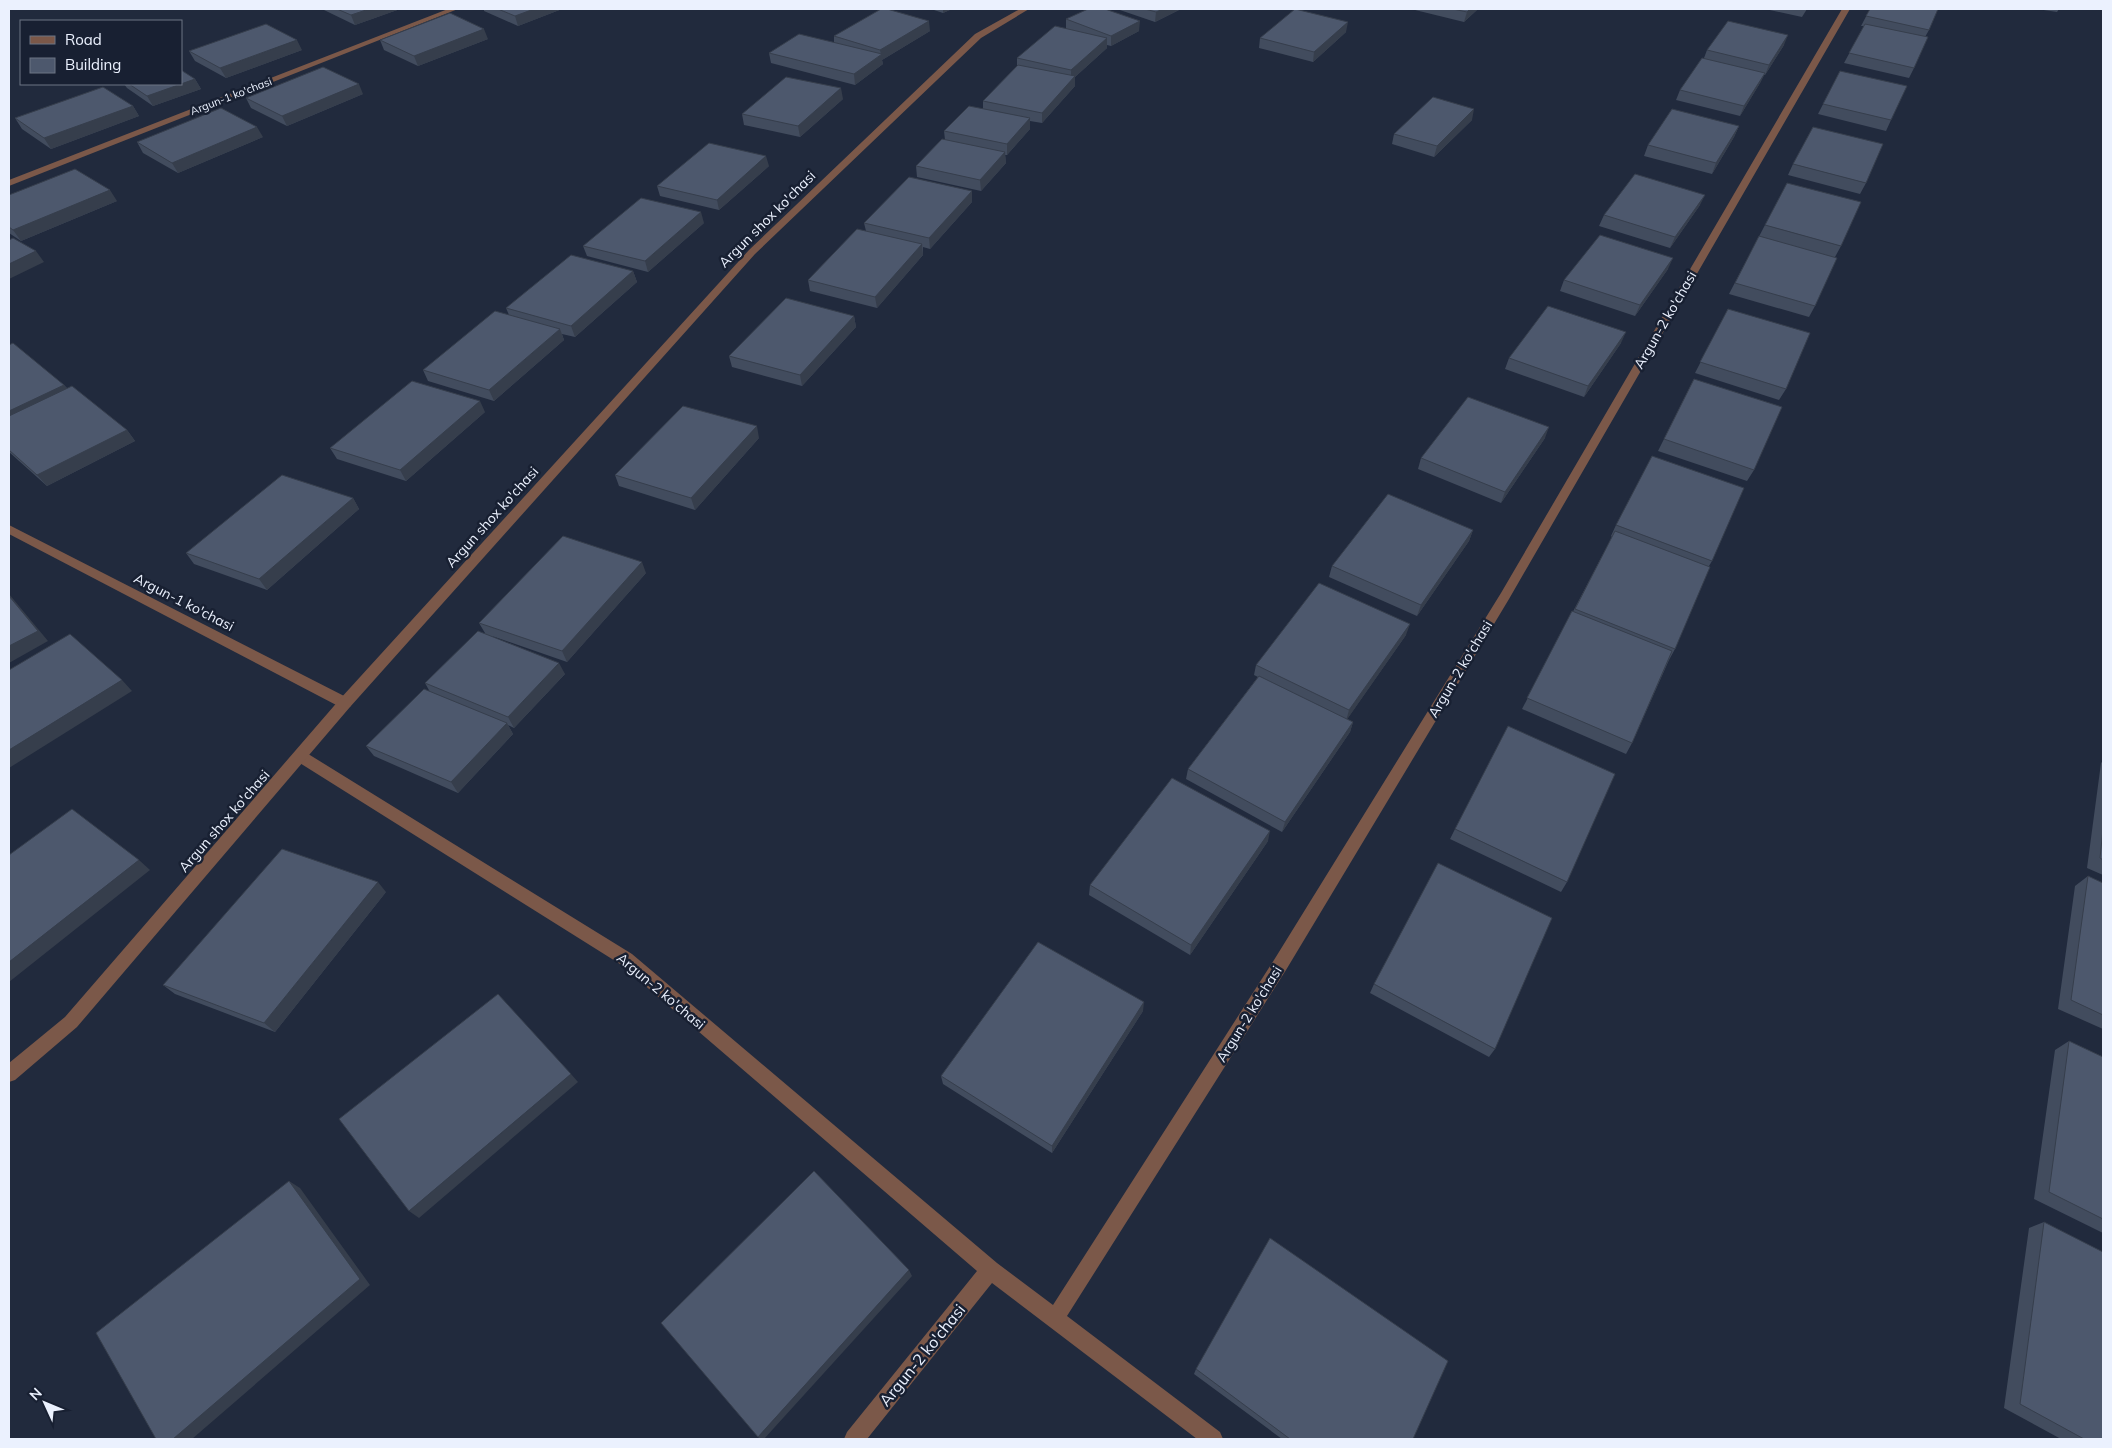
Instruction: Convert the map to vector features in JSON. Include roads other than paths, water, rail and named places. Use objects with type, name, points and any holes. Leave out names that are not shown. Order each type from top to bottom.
[{"type":"street","name":"Argun-1 ko'chasi","points":[[9,184],[454,9]]},
{"type":"street","name":"Argun shox ko'chasi","points":[[9,1074],[71,1022],[345,703],[752,252],[978,36],[1025,9]]},
{"type":"street","name":"Argun-2 ko'chasi","points":[[1056,1318],[1280,965],[1495,613],[1846,9]]},
{"type":"street","name":"Argun-1 ko'chasi","points":[[9,528],[345,703]]},
{"type":"street","name":"Argun-2 ko'chasi","points":[[300,756],[626,959],[990,1270],[1056,1318],[1213,1439]]},
{"type":"street","name":"Argun-2 ko'chasi","points":[[854,1439],[990,1270]]}]
